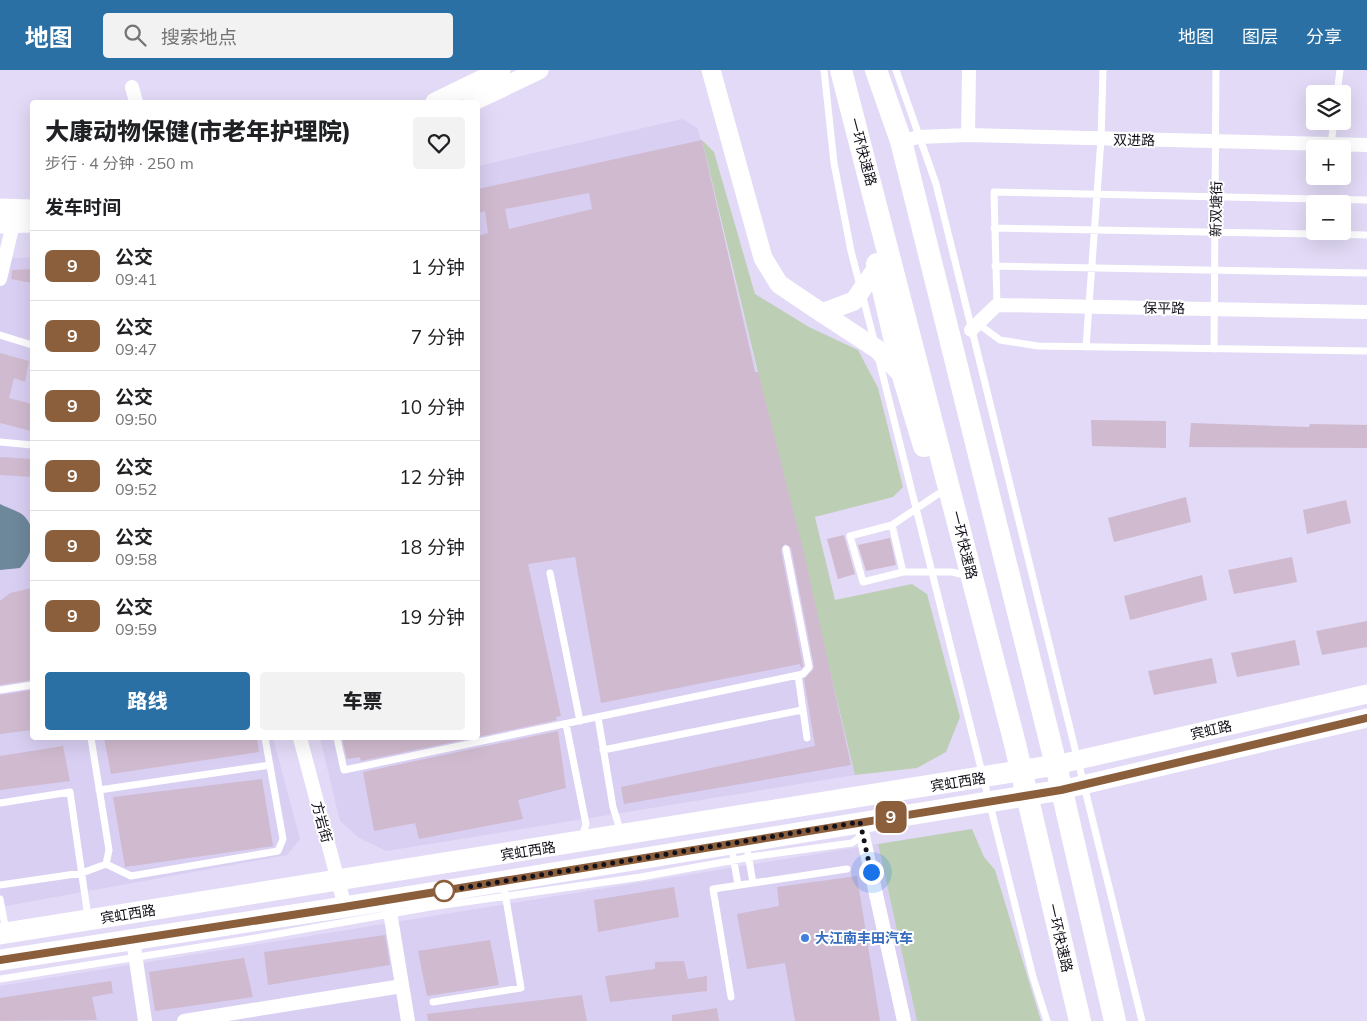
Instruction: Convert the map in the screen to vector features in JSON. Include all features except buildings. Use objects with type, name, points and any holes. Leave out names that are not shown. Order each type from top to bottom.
[{"type":"highway","points":[[837,70],[903,376],[960,574],[1067,1021]]},
{"type":"highway","name":"一环快速路","points":[[841,70],[881,218],[1015,744],[1080,1021]]},
{"type":"highway","name":"一环快速路","points":[[868,70],[1083,935],[1107,1021]]},
{"type":"highway","points":[[876,70],[910,139],[1116,1021]]},
{"type":"main road","points":[[439,100],[501,70]]},
{"type":"main road","points":[[476,100],[539,70]]},
{"type":"main road","points":[[711,70],[763,258],[779,284],[876,349],[903,376]]},
{"type":"main road","points":[[0,208],[30,209]]},
{"type":"main road","points":[[7,224],[30,224]]},
{"type":"main road","points":[[822,314],[854,301],[862,292],[878,266]]},
{"type":"main road","name":"宾虹路","points":[[1056,765],[1367,694]]},
{"type":"main road","name":"宾虹路","points":[[1061,790],[1367,718]]},
{"type":"main road","name":"宾虹西路","points":[[3,933],[622,836],[1056,765]]},
{"type":"main road","name":"宾虹西路","points":[[0,960],[134,949],[344,907],[389,907],[740,851],[990,801],[1061,790]]},
{"type":"street","points":[[968,135],[969,70]]},
{"type":"street","points":[[132,88],[135,100]]},
{"type":"street","name":"双进路","points":[[910,139],[968,135],[1306,143]]},
{"type":"street","name":"双进路","points":[[1351,145],[1367,145]]},
{"type":"street","points":[[1,274],[7,224]]},
{"type":"street","points":[[974,327],[997,305]]},
{"type":"street","name":"保平路","points":[[997,305],[1367,312]]},
{"type":"street","name":"方岩街","points":[[301,740],[344,907]]},
{"type":"street","points":[[862,828],[904,1021]]},
{"type":"street","points":[[389,907],[408,1021]]},
{"type":"street","points":[[134,949],[146,1021]]},
{"type":"street","points":[[184,1021],[402,986]]},
{"type":"lane","points":[[824,70],[834,163],[851,251],[917,506],[1033,977],[1047,1021]]},
{"type":"lane","points":[[896,70],[910,139],[936,184],[974,327],[1142,1021]]},
{"type":"lane","points":[[1086,347],[1090,268],[1101,139],[1103,70]]},
{"type":"lane","name":"新双塘街","points":[[1214,349],[1216,70]]},
{"type":"lane","points":[[1338,85],[1340,70]]},
{"type":"lane","points":[[997,305],[994,192],[1367,200]]},
{"type":"lane","points":[[994,228],[1367,235]]},
{"type":"lane","points":[[996,266],[1367,272]]},
{"type":"lane","points":[[974,327],[1000,340],[1038,346],[1367,352]]},
{"type":"lane","points":[[0,334],[30,344]]},
{"type":"lane","points":[[0,442],[30,445]]},
{"type":"lane","points":[[938,494],[917,506],[892,525],[850,536],[863,582],[903,572],[960,574]]},
{"type":"lane","points":[[892,525],[903,572]]},
{"type":"lane","points":[[337,740],[344,770],[804,674],[809,667],[786,549]]},
{"type":"lane","points":[[550,572],[580,721]]},
{"type":"lane","points":[[798,675],[807,738]]},
{"type":"lane","points":[[0,690],[30,685]]},
{"type":"lane","points":[[603,750],[802,710]]},
{"type":"lane","points":[[598,717],[613,806],[622,836]]},
{"type":"lane","points":[[566,724],[586,824],[580,842]]},
{"type":"lane","points":[[91,740],[109,850],[106,864]]},
{"type":"lane","points":[[0,885],[82,873],[106,864],[131,876],[278,851],[282,839],[265,740]]},
{"type":"lane","points":[[99,790],[270,765]]},
{"type":"lane","points":[[0,803],[70,792],[88,920]]},
{"type":"lane","points":[[740,851],[753,883]]},
{"type":"lane","points":[[738,886],[740,851]]},
{"type":"lane","points":[[731,997],[713,889],[847,869]]},
{"type":"lane","points":[[433,1002],[521,988],[504,889]]},
{"type":"lane","points":[[0,899],[3,933]]},
{"type":"lane","points":[[0,979],[134,949],[389,907]]},
{"type":"shaded area","points":[[683,119],[698,129],[855,775],[386,851],[359,838],[340,821],[320,740],[480,740],[480,166]]},
{"type":"shaded area","points":[[30,257],[30,740],[274,740],[300,839],[287,855],[0,907],[0,259]]},
{"type":"shaded area","points":[[878,844],[917,1021],[0,1021],[0,986]]},
{"type":"green space","points":[[702,140],[714,152],[755,294],[809,327],[858,350],[878,388],[903,487],[893,497],[815,517],[835,600],[912,584],[927,594],[960,717],[946,752],[917,768],[855,775]]},
{"type":"green space","points":[[972,829],[984,857],[995,870],[1041,1021],[917,1021],[878,844]]},
{"type":"water","points":[[0,504],[17,511],[29,523],[30,552],[20,568],[0,570]]},
{"type":"bus line","name":"9","points":[[0,960],[344,907],[1061,790],[1367,718]]},
{"type":"place","name":"大江南丰田汽车","points":[[805,938]]},
{"type":"route","points":[[444,891],[860,822],[871,872]]}]
